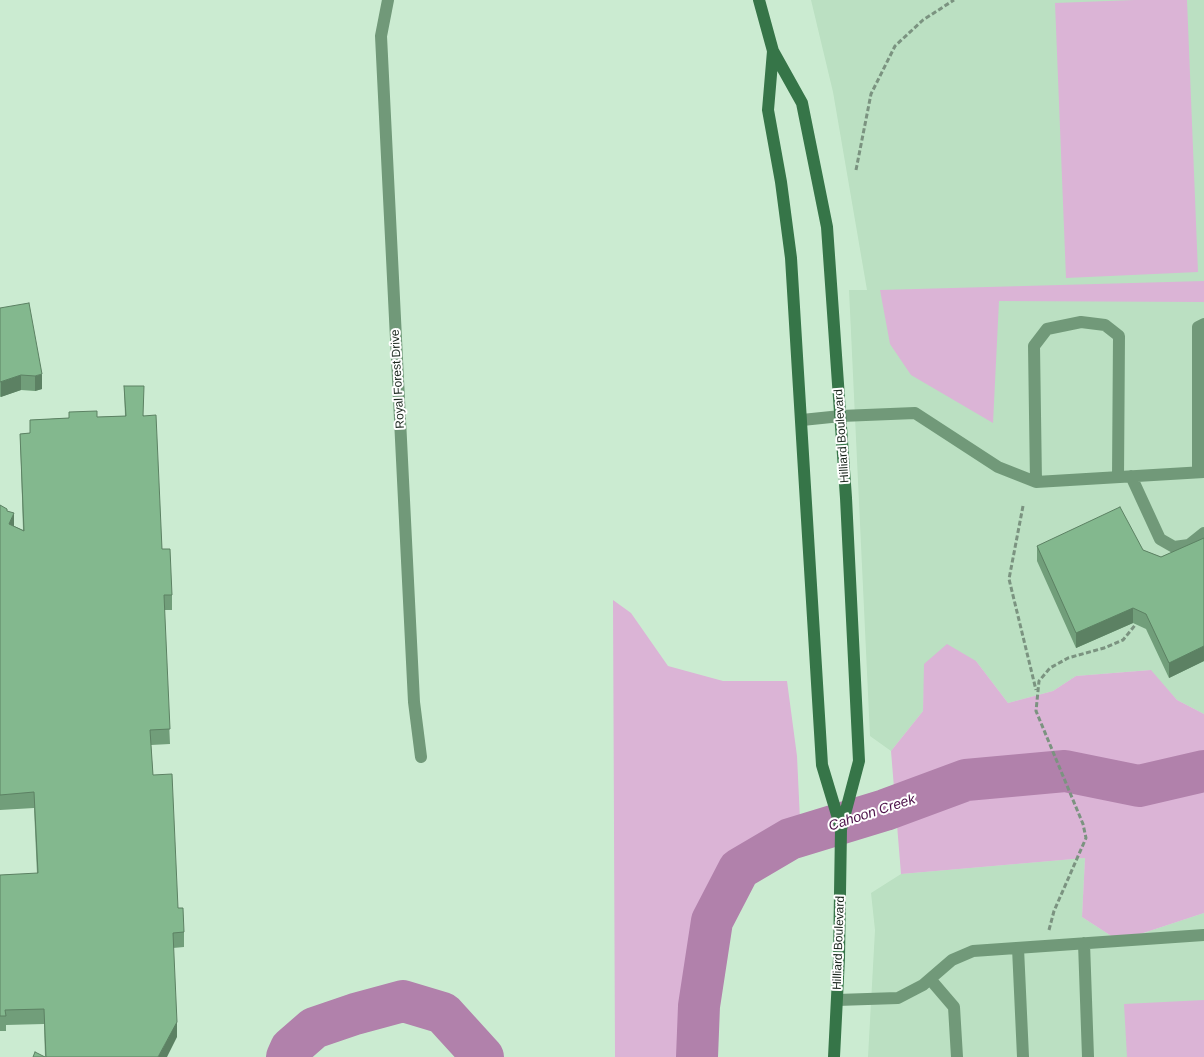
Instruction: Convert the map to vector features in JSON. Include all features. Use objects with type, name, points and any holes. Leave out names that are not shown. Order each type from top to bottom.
[{"type":"main road","name":"Hilliard Boulevard","points":[[759,0],[773,52],[802,103],[828,228],[841,416],[859,761],[841,829],[841,904],[834,1057]]},
{"type":"main road","name":"Hilliard Boulevard","points":[[773,52],[768,110],[781,182],[791,258],[822,764],[841,829]]},
{"type":"street","name":"Royal Forest Drive","points":[[388,0],[381,36],[414,702],[421,757]]},
{"type":"street","points":[[1036,482],[1034,346],[1047,329],[1081,322],[1105,325],[1119,336],[1125,477],[1160,539],[1174,547],[1189,545],[1204,533]]},
{"type":"street","points":[[802,420],[841,416],[915,414],[998,466],[1036,482],[1201,472],[1198,327],[1204,324]]},
{"type":"street","points":[[836,1000],[898,998],[930,978],[952,960],[974,950],[1204,935]]},
{"type":"street","points":[[1084,943],[1088,1057]]},
{"type":"street","points":[[1018,948],[1023,1057]]},
{"type":"street","points":[[930,978],[954,1007],[957,1057]]},
{"type":"path","points":[[856,170],[870,94],[895,46],[923,20],[954,0]]},
{"type":"path","points":[[1022,506],[1008,579],[1036,692],[1036,711],[1083,824],[1086,838],[1054,911],[1046,946]]},
{"type":"path","points":[[1036,692],[1039,681],[1050,668],[1068,658],[1104,648],[1123,640],[1136,624]]},
{"type":"shaded area","points":[[811,0],[1204,0],[1204,714],[1177,700],[1150,670],[1076,676],[1053,691],[1008,703],[976,661],[925,664],[923,711],[891,751],[870,736],[849,290],[867,290],[833,92]]},
{"type":"shaded area","points":[[1187,0],[1198,272],[1066,278],[1055,3]]},
{"type":"shaded area","points":[[1204,281],[1204,302],[999,301],[993,423],[911,375],[890,344],[880,290]]},
{"type":"shaded area","points":[[613,600],[631,613],[668,666],[723,681],[787,681],[797,756],[800,820],[790,839],[739,869],[712,921],[699,1006],[697,1057],[615,1057]]},
{"type":"shaded area","points":[[947,644],[976,661],[1008,703],[1053,691],[1076,676],[1151,670],[1177,700],[1204,714],[1204,913],[1119,941],[1082,917],[1085,858],[901,874],[891,751],[923,711],[924,664]]},
{"type":"shaded area","points":[[1085,858],[1082,917],[1119,941],[1204,913],[1204,1057],[868,1057],[875,930],[871,893],[901,874]]},
{"type":"shaded area","points":[[1204,1000],[1204,1057],[1127,1057],[1124,1004]]},
{"type":"building","points":[[29,303],[42,374],[35,376],[21,375],[0,382],[0,308]]},
{"type":"building","points":[[124,386],[144,386],[143,416],[156,415],[162,549],[170,549],[172,595],[164,595],[170,729],[150,730],[153,775],[172,774],[178,908],[183,908],[184,932],[173,933],[177,1022],[158,1057],[46,1057],[44,1009],[5,1010],[6,1016],[0,1016],[0,875],[38,873],[34,792],[0,795],[0,505],[7,509],[7,511],[14,513],[9,524],[24,531],[20,434],[30,433],[30,420],[69,418],[69,412],[97,411],[97,417],[126,416]]},
{"type":"building","points":[[1120,507],[1143,550],[1161,557],[1204,538],[1204,646],[1169,663],[1146,614],[1133,608],[1076,633],[1037,546]]},
{"type":"building","points":[[35,1052],[45,1057],[33,1057]]},
{"type":"waterway","name":"Cahoon Creek","points":[[697,1057],[699,1006],[712,921],[739,869],[790,839],[885,810],[966,780],[1065,771],[1139,786],[1204,771]]},
{"type":"waterway","name":"Cahoon Creek","points":[[287,1057],[291,1048],[314,1028],[403,1001],[443,1013],[483,1057]]}]
